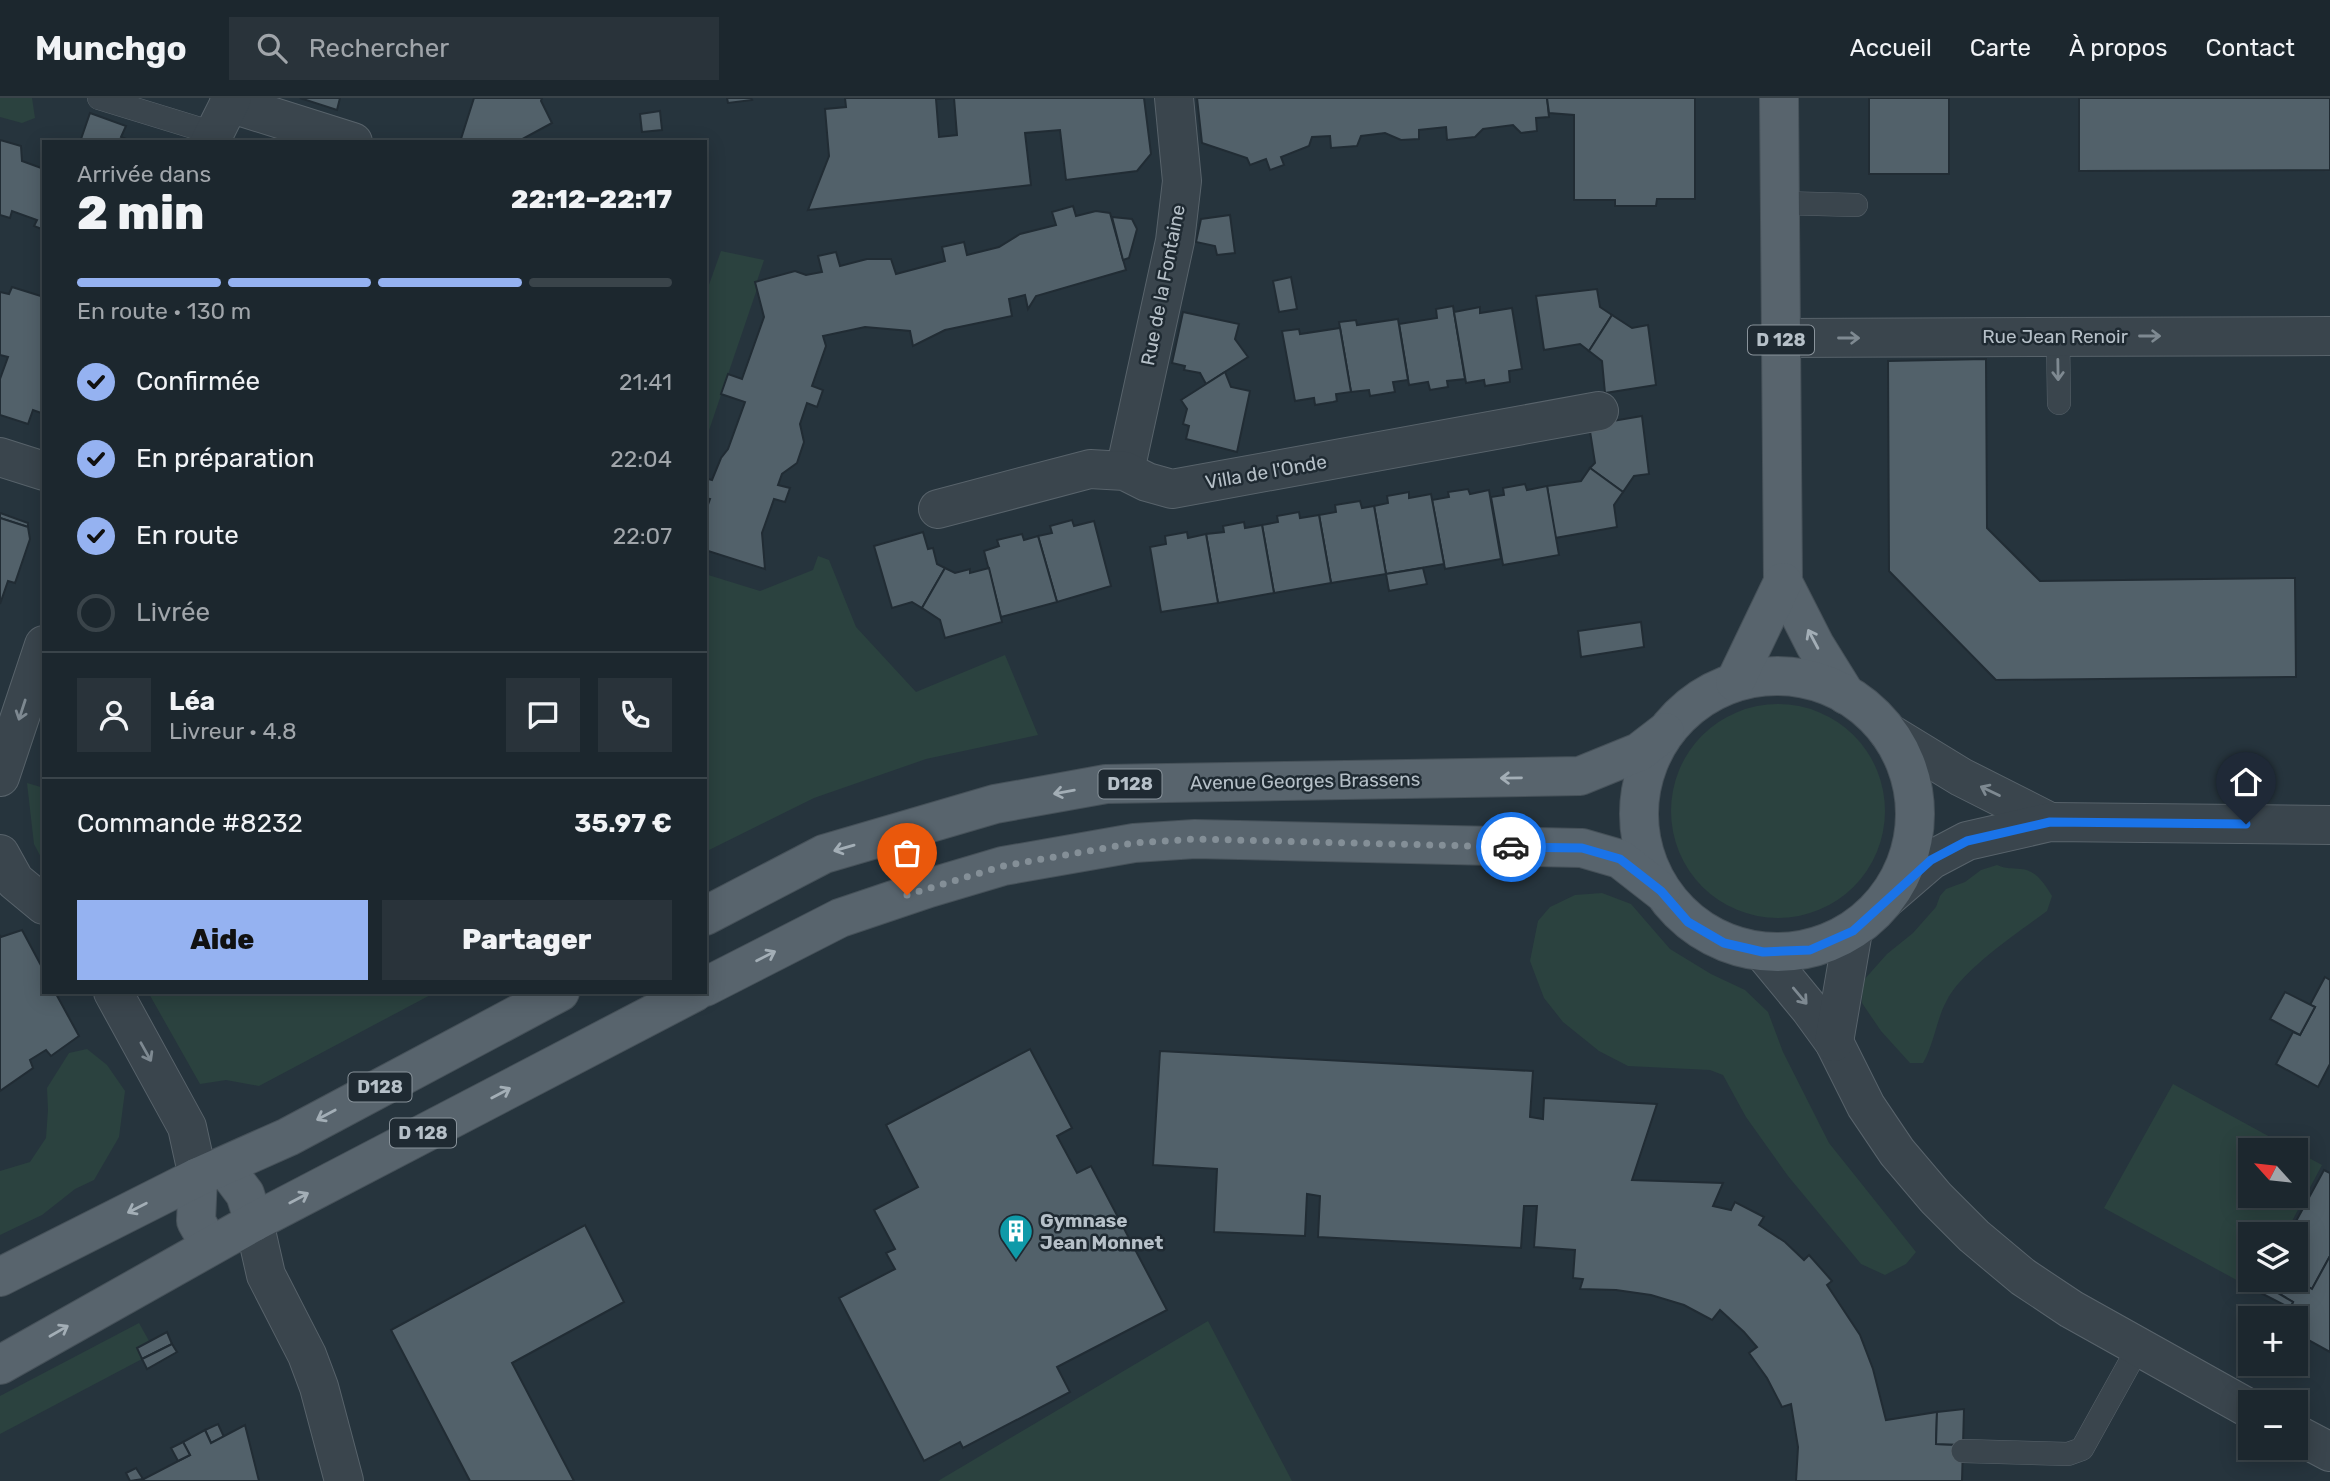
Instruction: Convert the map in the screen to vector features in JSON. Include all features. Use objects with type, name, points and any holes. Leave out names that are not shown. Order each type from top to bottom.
[{"type":"main road","name":"D 128","points":[[1735,682],[1783,582],[1779,98]]},
{"type":"main road","name":"D 128","points":[[1783,582],[1815,645],[1846,695]]},
{"type":"main road","points":[[707,986],[840,918],[929,888],[1003,866],[1134,843],[1195,839],[1582,848],[1620,859],[1661,891],[1688,922],[1724,943],[1763,952],[1810,950],[1853,931],[1871,916],[1888,897],[1908,859],[1915,815],[1909,772],[1889,733],[1859,702],[1820,682],[1777,675],[1735,682],[1696,701],[1665,732],[1645,771],[1638,813],[1644,854],[1661,891]]},
{"type":"main road","name":"Avenue Georges Brassens","points":[[707,915],[824,854],[995,804],[1106,784],[1580,776],[1639,752],[1665,732]]},
{"type":"main road","name":"D128","points":[[0,1278],[211,1171],[288,1137],[556,994]]},
{"type":"main road","name":"D 128","points":[[0,1365],[254,1222],[691,994]]},
{"type":"main road","points":[[210,1246],[196,1221],[195,1200],[211,1171],[245,1194],[254,1222]]},
{"type":"street","name":"Rue de la Fontaine","points":[[1125,471],[1175,241],[1182,181],[1174,98]]},
{"type":"street","points":[[221,119],[342,140]]},
{"type":"street","name":"Rue Jean Renoir","points":[[1781,338],[2330,336]]},
{"type":"street","name":"Villa de l'Onde","points":[[937,509],[1090,469],[1125,471],[1147,482],[1172,489],[1599,411]]},
{"type":"street","points":[[0,457],[42,470]]},
{"type":"street","points":[[0,777],[42,651]]},
{"type":"street","points":[[1889,733],[1961,777],[2050,822]]},
{"type":"street","points":[[1888,897],[1931,860],[1967,841],[2050,822],[2330,825]]},
{"type":"street","points":[[0,854],[15,881],[42,903]]},
{"type":"street","points":[[1834,1042],[1853,931]]},
{"type":"street","points":[[1763,952],[1834,1042],[1866,1106],[1897,1152],[1964,1227],[2023,1278],[2071,1309],[2238,1402]]},
{"type":"street","points":[[114,994],[211,1171]]},
{"type":"street","points":[[254,1222],[266,1275],[319,1387],[344,1481]]},
{"type":"street","points":[[210,1246],[232,1262],[266,1275]]},
{"type":"street","points":[[2308,1440],[2330,1452]]},
{"type":"lane","points":[[99,98],[221,119]]},
{"type":"lane","points":[[1780,203],[1856,205]]},
{"type":"lane","points":[[2058,336],[2059,403]]},
{"type":"lane","points":[[1963,1451],[2068,1454],[2082,1449],[2138,1348]]},
{"type":"green space","points":[[0,98],[32,98],[35,118],[22,123],[0,117]]},
{"type":"green space","points":[[721,251],[764,260],[755,282],[757,289],[707,436],[707,290]]},
{"type":"green space","points":[[818,556],[829,560],[856,627],[916,692],[1005,655],[1038,735],[926,759],[814,798],[707,851],[707,575],[760,591],[813,570]]},
{"type":"green space","points":[[1778,704],[1819,712],[1854,735],[1877,770],[1885,811],[1877,852],[1854,887],[1819,910],[1778,918],[1737,910],[1702,887],[1679,852],[1671,811],[1679,770],[1702,735],[1737,712]]},
{"type":"green space","points":[[27,783],[42,787],[42,859],[34,844]]},
{"type":"green space","points":[[1997,865],[2026,870],[2040,878],[2052,896],[2047,911],[1992,952],[1964,977],[1946,1002],[1923,1063],[1910,1063],[1881,1031],[1862,1003],[1863,981],[1887,954],[1913,933],[1936,907],[1946,889],[1965,882],[1981,870]]},
{"type":"green space","points":[[1602,893],[1631,904],[1670,949],[1711,974],[1745,990],[1768,1012],[1783,1052],[1829,1143],[1916,1252],[1906,1264],[1885,1275],[1861,1264],[1788,1176],[1746,1117],[1723,1075],[1710,1070],[1628,1066],[1599,1051],[1563,1022],[1544,998],[1530,961],[1538,921],[1550,907],[1575,895]]},
{"type":"green space","points":[[149,994],[432,994],[259,1086],[226,1080],[200,1084]]},
{"type":"green space","points":[[87,1049],[107,1065],[125,1091],[119,1137],[94,1180],[75,1189],[42,1215],[0,1235],[0,1171],[30,1162],[46,1138],[47,1088],[69,1053]]},
{"type":"green space","points":[[2173,1084],[2272,1138],[2238,1138],[2238,1208],[2299,1208],[2291,1222],[2238,1222],[2238,1281],[2104,1208]]},
{"type":"green space","points":[[2308,1157],[2322,1165],[2308,1191]]},
{"type":"green space","points":[[1208,1321],[1292,1481],[938,1481]]},
{"type":"green space","points":[[139,1323],[149,1341],[137,1348],[142,1359],[0,1434],[0,1396]]},
{"type":"building","points":[[300,98],[340,98],[337,110]]},
{"type":"building","points":[[474,98],[542,98],[552,123],[521,140],[461,140]]},
{"type":"building","points":[[727,98],[751,98],[752,100],[728,103]]},
{"type":"building","points":[[845,98],[953,98],[936,99],[939,137],[957,135],[954,98],[1144,98],[1151,154],[1137,171],[1066,180],[1060,130],[1025,133],[1031,185],[808,210],[829,156],[825,109],[846,107]]},
{"type":"building","points":[[1197,98],[1547,98],[1549,117],[1536,118],[1537,131],[1521,133],[1513,125],[1483,129],[1475,137],[1447,140],[1446,127],[1419,130],[1419,139],[1401,140],[1385,133],[1361,136],[1357,146],[1331,148],[1330,136],[1312,137],[1309,146],[1281,157],[1284,165],[1270,170],[1266,159],[1250,165],[1247,158],[1202,143]]},
{"type":"building","points":[[1547,98],[1695,98],[1695,199],[1657,199],[1656,206],[1615,206],[1615,200],[1574,200],[1574,115],[1549,113]]},
{"type":"building","points":[[1869,98],[1949,98],[1949,174],[1869,174]]},
{"type":"building","points":[[2079,98],[2330,98],[2330,170],[2079,171]]},
{"type":"building","points":[[660,111],[662,130],[642,132],[640,114]]},
{"type":"building","points":[[90,113],[126,126],[121,137],[129,140],[81,140]]},
{"type":"building","points":[[0,140],[21,146],[22,161],[42,168],[42,229],[34,226],[37,220],[12,211],[10,218],[0,215]]},
{"type":"building","points":[[1073,206],[1076,216],[1096,211],[1110,213],[1126,270],[1036,296],[1028,309],[1025,295],[1009,299],[1012,316],[945,330],[913,346],[910,331],[865,327],[823,336],[826,346],[812,386],[823,390],[817,407],[807,403],[800,424],[804,442],[797,463],[782,474],[778,485],[790,488],[785,502],[774,499],[762,533],[765,569],[707,551],[707,507],[710,499],[707,498],[707,479],[712,480],[728,449],[745,402],[721,394],[728,374],[742,379],[764,317],[755,282],[795,271],[806,275],[822,272],[818,256],[836,252],[840,266],[867,259],[891,259],[896,274],[945,261],[942,247],[964,242],[967,255],[999,247],[1020,234],[1056,225],[1052,212]]},
{"type":"building","points":[[1230,215],[1235,253],[1217,255],[1215,246],[1196,242],[1201,219]]},
{"type":"building","points":[[1112,217],[1132,219],[1137,229],[1129,258],[1123,260]]},
{"type":"building","points":[[1291,277],[1297,309],[1279,312],[1273,281]]},
{"type":"building","points":[[12,287],[42,296],[42,413],[33,410],[28,424],[0,415],[0,379],[8,357],[0,355],[0,292],[9,294]]},
{"type":"building","points":[[1597,289],[1600,307],[1612,315],[1589,351],[1580,344],[1544,350],[1536,296]]},
{"type":"building","points":[[1453,306],[1465,379],[1447,381],[1448,387],[1430,390],[1428,382],[1409,385],[1399,324],[1437,318],[1436,309]]},
{"type":"building","points":[[1480,307],[1480,313],[1512,308],[1522,369],[1509,371],[1510,382],[1485,386],[1484,380],[1466,383],[1454,312]]},
{"type":"building","points":[[1183,312],[1239,324],[1235,339],[1248,357],[1206,384],[1200,373],[1184,370],[1185,366],[1172,363]]},
{"type":"building","points":[[1612,315],[1632,328],[1648,325],[1656,385],[1605,393],[1602,361],[1589,351]]},
{"type":"building","points":[[1398,319],[1408,380],[1393,382],[1395,392],[1370,396],[1369,390],[1351,392],[1339,322],[1356,320],[1357,325]]},
{"type":"building","points":[[1340,328],[1351,392],[1336,394],[1337,401],[1315,405],[1314,398],[1295,401],[1282,331],[1299,329],[1300,334]]},
{"type":"building","points":[[1986,359],[1987,528],[2040,581],[2295,578],[2296,677],[1996,680],[1889,571],[1888,361]]},
{"type":"building","points":[[1225,372],[1231,387],[1250,391],[1237,452],[1186,439],[1189,426],[1183,424],[1187,409],[1181,400]]},
{"type":"building","points":[[1642,416],[1649,474],[1634,476],[1623,492],[1590,468],[1595,463],[1589,425]]},
{"type":"building","points":[[1590,468],[1623,492],[1614,505],[1617,527],[1555,538],[1547,486],[1581,481]]},
{"type":"building","points":[[1525,484],[1527,490],[1547,486],[1559,555],[1503,565],[1491,497],[1504,495],[1503,488]]},
{"type":"building","points":[[1468,489],[1470,494],[1489,490],[1501,559],[1445,569],[1432,500],[1449,497],[1448,492]]},
{"type":"building","points":[[1409,492],[1409,498],[1431,494],[1444,564],[1386,574],[1374,506],[1388,503],[1387,496]]},
{"type":"building","points":[[1360,501],[1362,508],[1374,506],[1386,574],[1331,583],[1319,515],[1336,512],[1335,505]]},
{"type":"building","points":[[1299,512],[1300,518],[1319,515],[1331,583],[1274,593],[1262,525],[1278,522],[1277,516]]},
{"type":"building","points":[[0,513],[28,523],[28,527],[0,518]]},
{"type":"building","points":[[0,518],[28,527],[30,539],[15,583],[8,581],[0,604]]},
{"type":"building","points":[[1072,520],[1074,526],[1094,521],[1111,586],[1057,602],[1038,536],[1052,533],[1050,526]]},
{"type":"building","points":[[1244,522],[1245,528],[1262,525],[1274,593],[1218,603],[1206,534],[1224,532],[1223,526]]},
{"type":"building","points":[[923,532],[928,549],[933,548],[937,564],[945,568],[922,608],[912,602],[892,608],[874,546]]},
{"type":"building","points":[[1187,532],[1188,538],[1206,534],[1218,603],[1161,612],[1150,547],[1166,544],[1165,536]]},
{"type":"building","points":[[1022,534],[1024,540],[1038,536],[1057,602],[1001,617],[984,551],[999,546],[997,540]]},
{"type":"building","points":[[945,568],[955,573],[970,569],[970,573],[989,568],[1002,622],[945,638],[940,620],[922,608]]},
{"type":"building","points":[[1423,568],[1427,584],[1389,591],[1386,574]]},
{"type":"building","points":[[1641,622],[1644,647],[1581,657],[1578,631]]},
{"type":"building","points":[[22,930],[42,967],[42,994],[56,994],[79,1036],[51,1056],[46,1050],[30,1060],[33,1068],[0,1091],[0,935],[1,937]]},
{"type":"building","points":[[2325,977],[2330,980],[2330,1064],[2318,1087],[2276,1064],[2293,1032],[2300,1035],[2315,1007],[2310,1005]]},
{"type":"building","points":[[2285,992],[2315,1007],[2300,1035],[2270,1019]]},
{"type":"building","name":"Gymnase Jean Monnet","points":[[1030,1049],[1072,1128],[1057,1136],[1077,1173],[1091,1166],[1167,1310],[1057,1367],[1070,1392],[963,1448],[960,1442],[924,1461],[839,1298],[895,1269],[886,1253],[895,1249],[874,1210],[918,1187],[886,1125]]},
{"type":"building","points":[[1160,1051],[1533,1071],[1530,1117],[1543,1119],[1544,1098],[1657,1104],[1632,1180],[1723,1183],[1713,1206],[1731,1210],[1735,1202],[1764,1217],[1759,1225],[1785,1242],[1804,1260],[1809,1255],[1832,1281],[1827,1285],[1860,1335],[1873,1369],[1886,1420],[1937,1412],[1936,1444],[1963,1445],[1962,1481],[1796,1481],[1798,1447],[1791,1404],[1782,1407],[1767,1378],[1749,1353],[1757,1347],[1744,1332],[1720,1310],[1712,1320],[1684,1305],[1651,1295],[1580,1289],[1583,1279],[1573,1278],[1575,1250],[1534,1247],[1537,1206],[1524,1206],[1521,1248],[1318,1237],[1320,1196],[1307,1194],[1305,1236],[1214,1232],[1217,1169],[1153,1165]]},
{"type":"building","points":[[2324,1170],[2330,1173],[2330,1256],[2312,1289],[2308,1287],[2308,1222],[2296,1222],[2303,1208],[2308,1208],[2308,1199]]},
{"type":"building","points":[[585,1225],[624,1302],[512,1363],[574,1481],[470,1481],[391,1330]]},
{"type":"building","points":[[2330,1256],[2330,1352],[2308,1340],[2308,1306],[2291,1306],[2293,1302],[2276,1292],[2308,1292],[2308,1287],[2312,1289]]},
{"type":"building","points":[[2259,1292],[2276,1292],[2293,1302],[2291,1306]]},
{"type":"building","points":[[167,1332],[172,1344],[142,1359],[137,1348]]},
{"type":"building","points":[[172,1344],[177,1352],[147,1369],[142,1359]]},
{"type":"building","points":[[1964,1409],[1963,1445],[1936,1444],[1937,1412]]},
{"type":"building","points":[[218,1424],[224,1437],[211,1443],[205,1430]]},
{"type":"building","points":[[245,1425],[259,1481],[140,1481],[190,1455],[183,1442],[205,1430],[211,1443]]},
{"type":"building","points":[[183,1442],[190,1455],[178,1461],[171,1448]]},
{"type":"building","points":[[136,1468],[143,1479],[130,1481],[126,1473]]},
{"type":"way so far","points":[[907,895],[1003,866],[1134,843],[1195,839],[1511,847]]},
{"type":"place","name":"Gymnase Jean Monnet","points":[[1016,1261]]},
{"type":"route","points":[[1511,847],[1582,848],[1620,859],[1661,891],[1688,922],[1724,943],[1763,952],[1810,950],[1853,931],[1931,860],[1967,841],[2050,822],[2246,824]]}]
